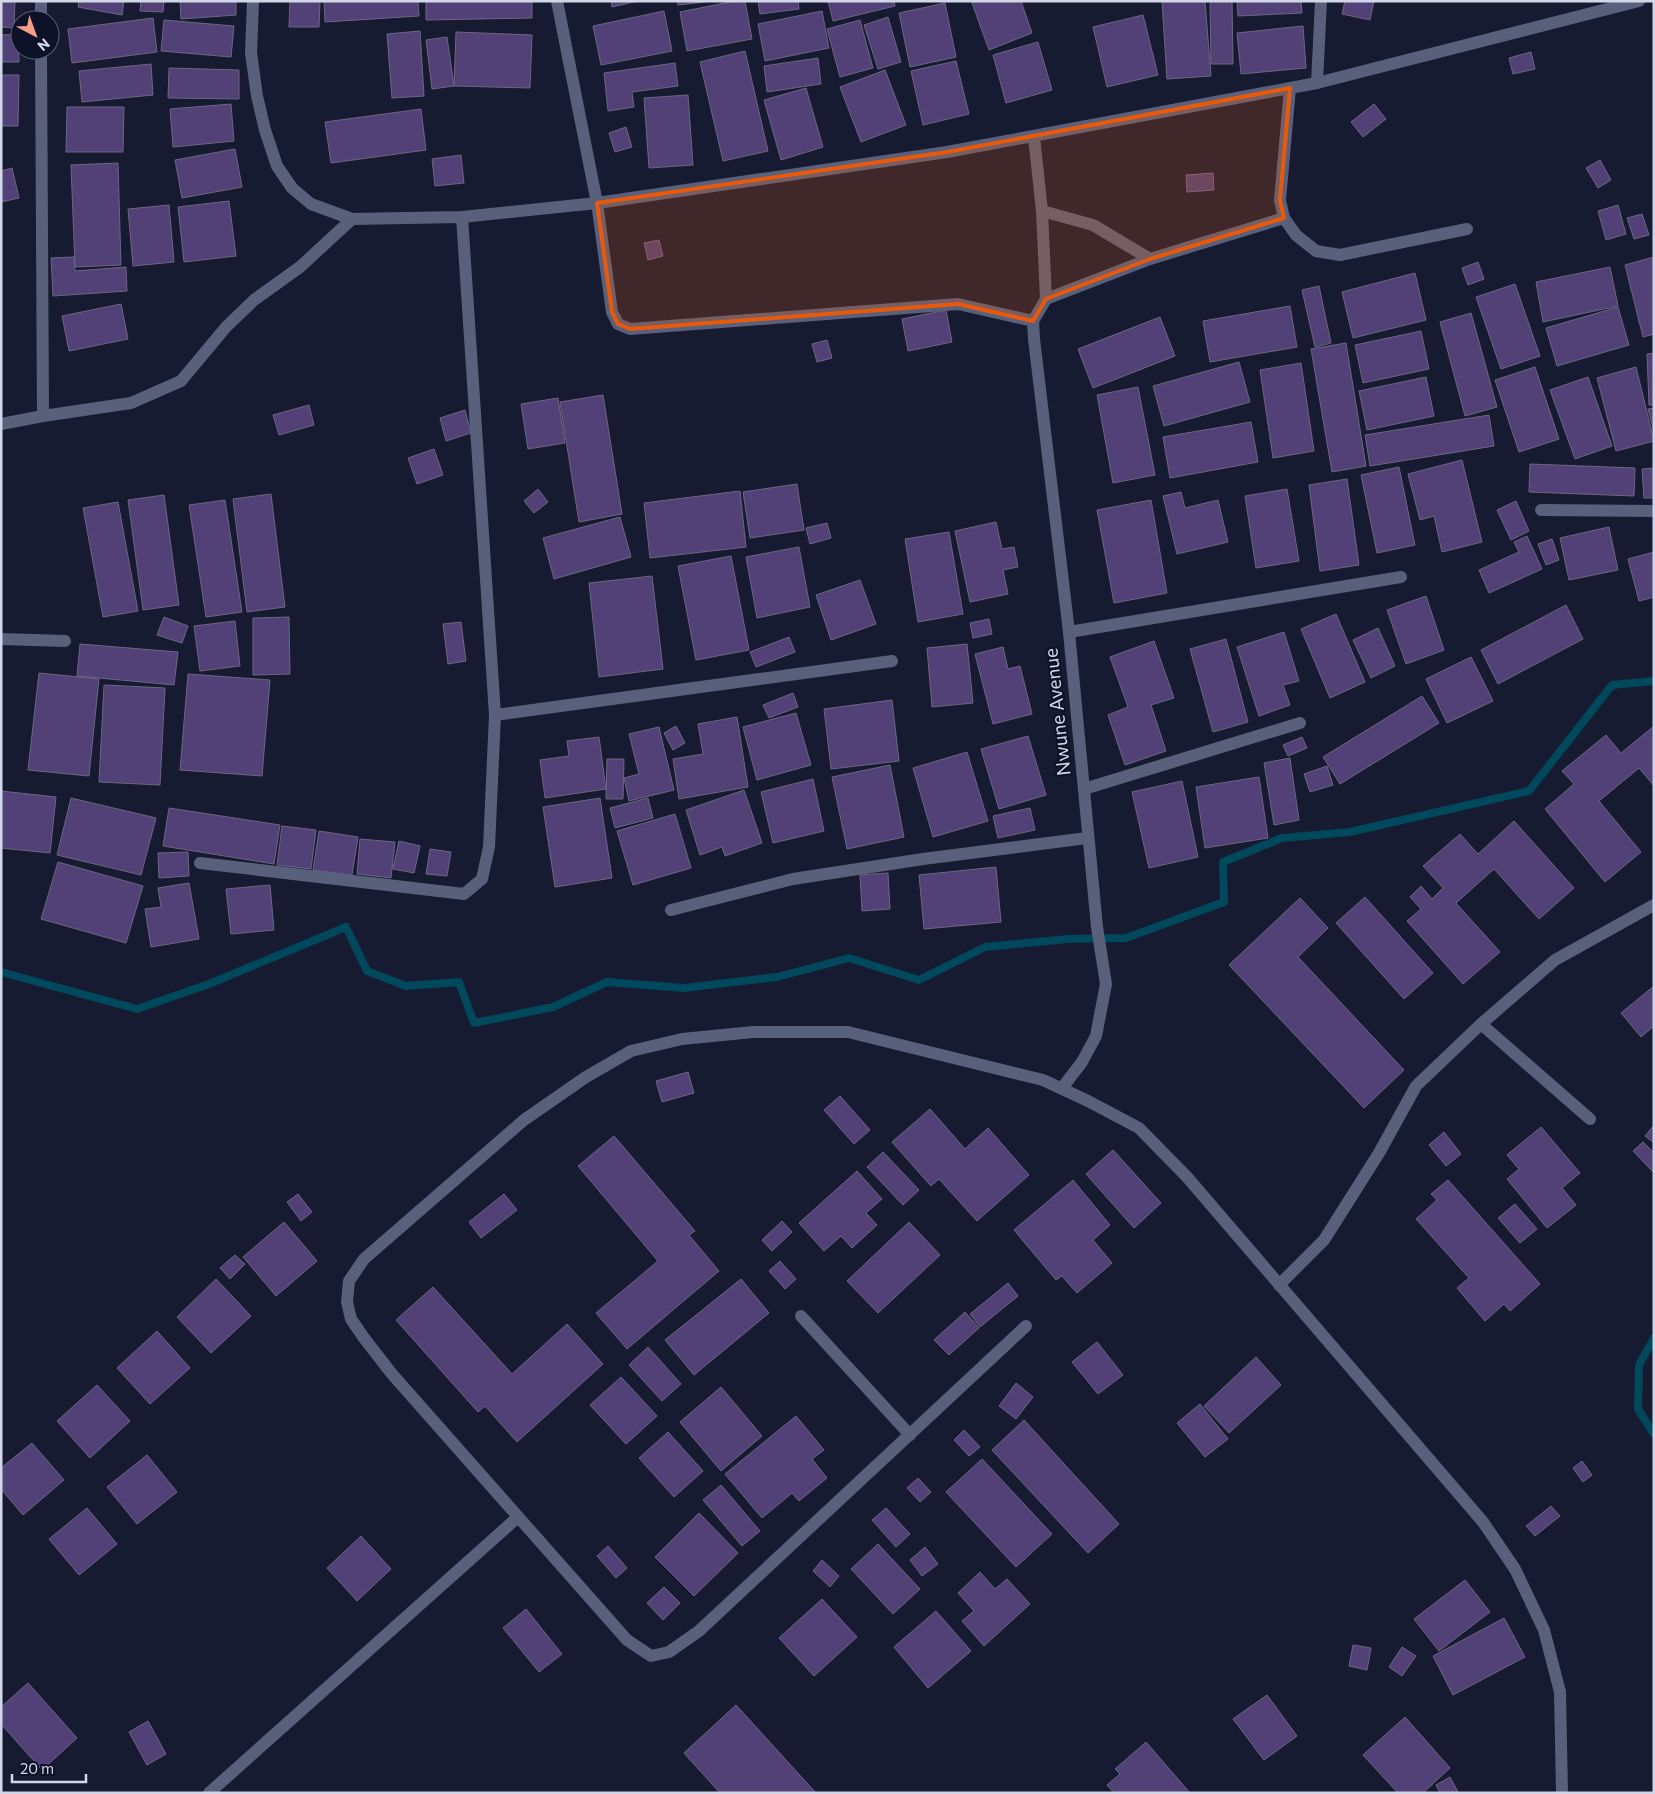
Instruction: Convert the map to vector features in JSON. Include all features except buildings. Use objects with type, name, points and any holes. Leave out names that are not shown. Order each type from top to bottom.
[{"type":"street","points":[[253,1],[251,54],[257,96],[265,130],[277,166],[292,188],[311,204],[352,219],[462,218],[597,203],[947,152],[1317,83],[1594,6],[1639,1]]},
{"type":"street","points":[[557,1],[597,203],[612,312],[618,324],[630,329],[958,304],[1033,321],[1046,299],[1042,211],[1034,137]]},
{"type":"street","points":[[1317,83],[1320,1]]},
{"type":"street","points":[[41,60],[43,416]]},
{"type":"street","points":[[1290,88],[1280,200],[1284,218],[1296,235],[1316,250],[1340,255],[1467,229]]},
{"type":"street","points":[[1042,211],[1093,225],[1150,258]]},
{"type":"street","points":[[200,863],[464,894],[482,879],[489,847],[495,715],[462,218]]},
{"type":"street","points":[[1046,299],[1150,258],[1284,218]]},
{"type":"street","points":[[1,424],[131,403],[181,381],[226,328],[254,300],[300,268],[352,219]]},
{"type":"street","name":"Nwune Avenue","points":[[1033,321],[1069,632],[1087,838],[1106,984],[1096,1036],[1082,1062],[1062,1088]]},
{"type":"street","points":[[1541,510],[1654,511]]},
{"type":"street","points":[[1069,632],[1401,577]]},
{"type":"street","points":[[1,639],[65,641]]},
{"type":"street","points":[[495,715],[892,661]]},
{"type":"street","points":[[1084,789],[1300,723]]},
{"type":"street","points":[[671,910],[793,879],[923,859],[1087,838]]},
{"type":"street","points":[[1279,1285],[1324,1240],[1378,1153],[1416,1086],[1481,1024],[1555,960],[1654,905]]},
{"type":"street","points":[[1481,1024],[1590,1119]]},
{"type":"street","points":[[1026,1326],[699,1631],[669,1652],[651,1656],[627,1640],[392,1374],[351,1319],[347,1302],[349,1281],[364,1259],[524,1120],[586,1077],[632,1051],[682,1039],[753,1032],[848,1032],[1043,1080],[1139,1128],[1187,1177],[1483,1522],[1515,1569],[1544,1630],[1560,1692],[1562,1793]]},
{"type":"street","points":[[801,1316],[910,1435]]},
{"type":"street","points":[[209,1793],[518,1517]]},
{"type":"highlighted area","points":[[1290,88],[1280,200],[1284,218],[1150,259],[1046,299],[1033,321],[958,304],[630,329],[618,324],[612,312],[597,203],[947,152]]},
{"type":"waterway","points":[[1,972],[137,1009],[209,984],[346,927],[367,971],[406,986],[459,982],[474,1023],[553,1007],[607,982],[684,988],[777,977],[849,958],[919,980],[985,947],[1068,939],[1126,938],[1224,902],[1223,862],[1282,838],[1350,832],[1529,791],[1612,685],[1654,681]]},
{"type":"waterway","points":[[1654,1338],[1639,1365],[1638,1409],[1654,1434]]}]
